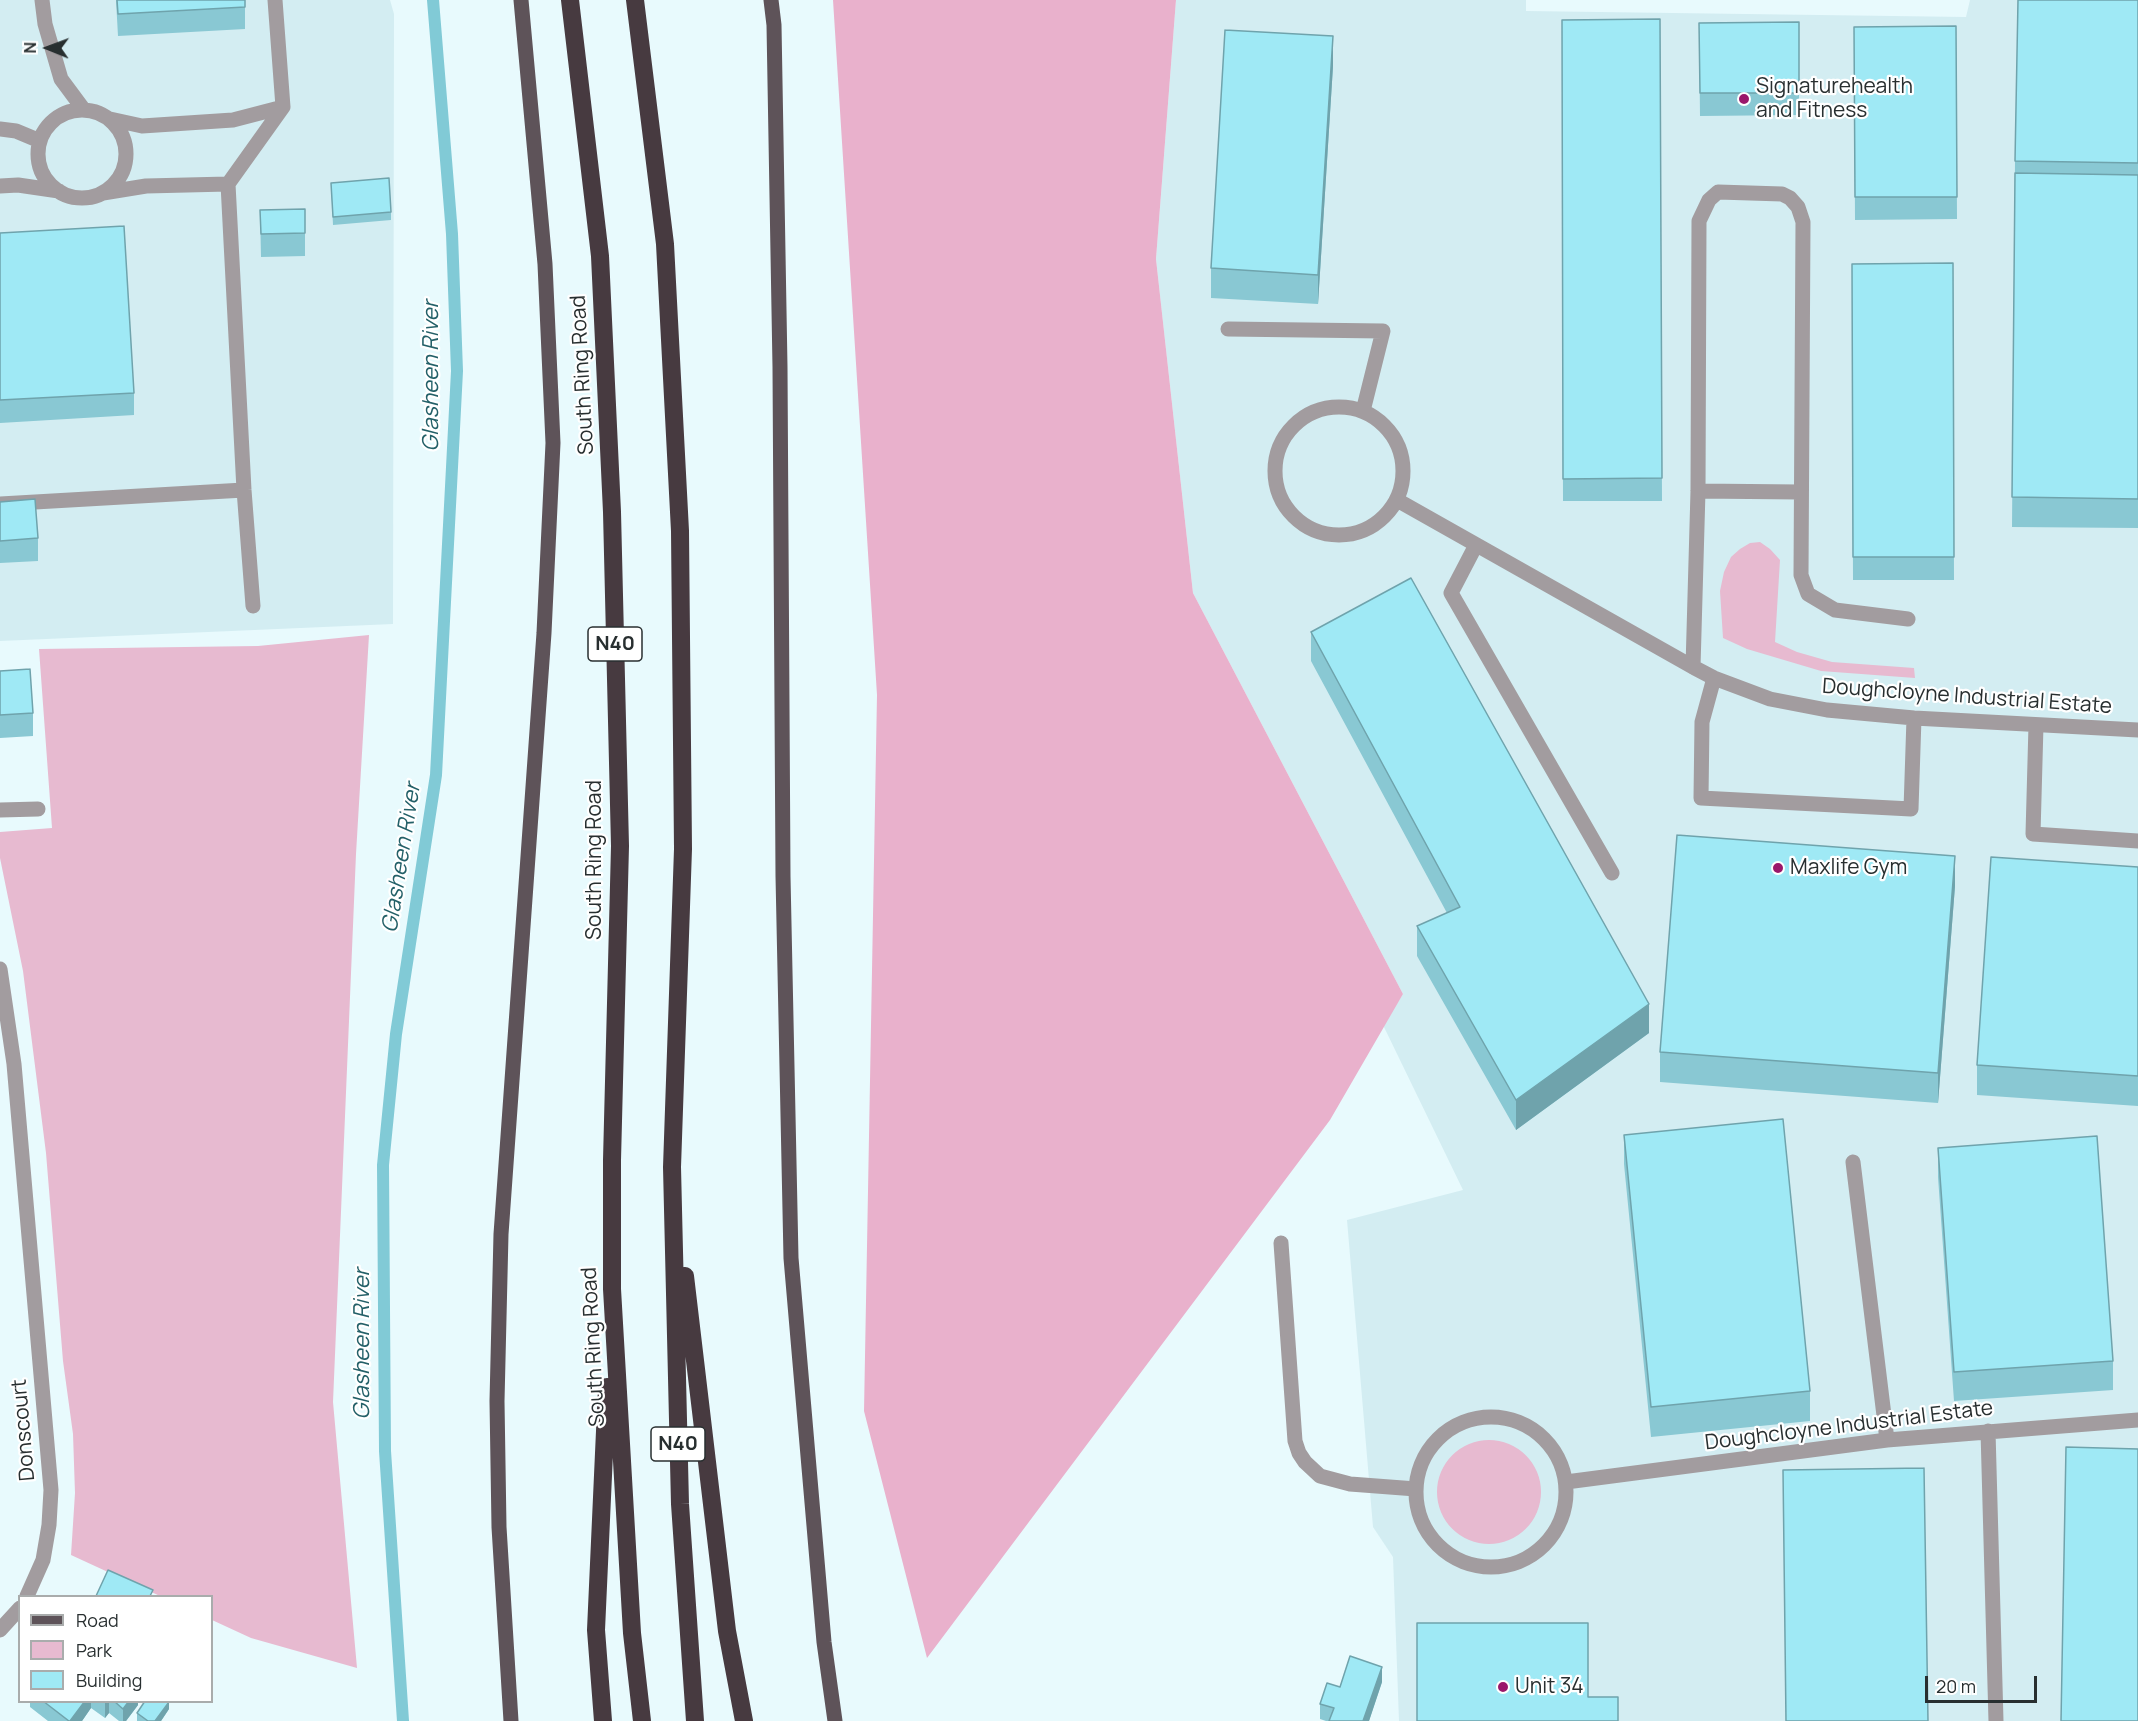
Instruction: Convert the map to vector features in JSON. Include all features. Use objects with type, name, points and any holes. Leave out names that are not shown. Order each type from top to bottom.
[{"type":"highway","name":"South Ring Road","points":[[570,0],[600,256],[612,512],[620,846],[612,1160],[612,1289],[632,1633],[642,1721]]},
{"type":"highway","name":"N40","points":[[635,0],[665,244],[680,531],[683,849],[672,1167],[680,1504],[695,1721]]},
{"type":"highway","points":[[672,1167],[727,1631],[744,1721]]},
{"type":"highway","points":[[603,1721],[596,1630],[612,1289]]},
{"type":"main road","points":[[511,1721],[499,1527],[497,1401],[501,1234],[544,633],[553,443],[545,264],[521,0]]},
{"type":"main road","points":[[772,0],[780,367],[783,864],[790,1258],[824,1642],[835,1721]]},
{"type":"street","points":[[42,0],[45,24],[61,79],[84,110]]},
{"type":"street","points":[[253,606],[244,490],[228,184],[283,107],[275,0]]},
{"type":"street","points":[[110,119],[142,126],[222,121],[283,107]]},
{"type":"street","points":[[101,194],[122,174],[126,159],[125,144],[120,130],[110,119],[98,112],[84,110],[69,112],[57,118],[46,128],[40,141],[38,154],[41,169],[47,181],[59,191],[72,197],[87,198],[146,186],[228,184]]},
{"type":"street","points":[[0,129],[16,131],[40,141]]},
{"type":"street","points":[[0,186],[18,185],[59,191]]},
{"type":"street","points":[[1693,668],[1698,490],[1699,221],[1709,200],[1718,192],[1782,194],[1790,198],[1798,207],[1803,222],[1801,575],[1808,594],[1835,610],[1908,619]]},
{"type":"street","points":[[1228,329],[1383,331],[1363,411]]},
{"type":"street","points":[[1342,407],[1363,411],[1381,422],[1395,438],[1403,458],[1404,480],[1397,500],[1385,517],[1367,529],[1347,536],[1326,534],[1306,527],[1290,513],[1279,495],[1275,474],[1277,453],[1287,434],[1302,419],[1321,410],[1332,408],[1342,407]]},
{"type":"street","points":[[0,504],[244,490]]},
{"type":"street","points":[[1698,490],[1800,492]]},
{"type":"street","name":"Doughcloyne Industrial Estate","points":[[1397,500],[1693,668],[1714,678],[1782,701],[1827,710],[1914,718],[2138,730]]},
{"type":"street","points":[[1476,545],[1451,593],[1612,873]]},
{"type":"street","points":[[1714,678],[1702,722],[1701,798],[1911,809],[1914,718]]},
{"type":"street","points":[[2036,725],[2033,834],[2138,841]]},
{"type":"street","points":[[0,810],[38,808]]},
{"type":"street","name":"Donscourt","points":[[0,969],[14,1064],[51,1490],[49,1525],[43,1560],[27,1595]]},
{"type":"street","points":[[1853,1162],[1887,1440]]},
{"type":"street","points":[[1281,1243],[1295,1441],[1299,1453],[1320,1476],[1350,1484],[1416,1489]]},
{"type":"street","points":[[1500,1417],[1524,1424],[1544,1438],[1558,1458],[1566,1482],[1565,1507],[1551,1537],[1540,1549],[1520,1562],[1495,1568],[1471,1565],[1448,1554],[1430,1537],[1419,1514],[1416,1489],[1421,1465],[1434,1444],[1452,1427],[1476,1419],[1500,1417]]},
{"type":"street","name":"Doughcloyne Industrial Estate","points":[[1566,1482],[1887,1440],[2138,1420]]},
{"type":"street","points":[[1988,1431],[1996,1721]]},
{"type":"street","points":[[0,1630],[18,1610]]},
{"type":"shaded area","points":[[0,0],[390,0],[394,14],[393,624],[0,641]]},
{"type":"shaded area","points":[[833,0],[1176,0],[1156,259],[1193,593],[1403,994],[1330,1120],[927,1658],[864,1411],[877,695]]},
{"type":"shaded area","points":[[1176,0],[1526,0],[1526,11],[1966,17],[1970,0],[2138,0],[2138,1721],[1399,1721],[1393,1557],[1373,1527],[1347,1220],[1463,1190],[1383,1025],[1403,994],[1193,593],[1156,259]]},
{"type":"green space","points":[[1760,542],[1780,560],[1775,642],[1797,652],[1832,662],[1914,668],[1915,678],[1821,671],[1747,649],[1723,638],[1720,591],[1724,572],[1731,557],[1740,549],[1750,543]]},
{"type":"green space","points":[[369,635],[356,854],[333,1402],[357,1668],[251,1638],[213,1620],[213,1595],[158,1595],[71,1555],[75,1493],[73,1434],[63,1361],[46,1153],[23,971],[0,858],[0,832],[52,828],[39,649],[258,646]]},
{"type":"green space","points":[[1489,1440],[1509,1444],[1526,1455],[1537,1472],[1541,1492],[1537,1512],[1526,1529],[1509,1540],[1489,1544],[1469,1540],[1452,1529],[1441,1512],[1437,1492],[1441,1472],[1452,1455],[1469,1444]]},
{"type":"building","points":[[117,0],[245,0],[245,7],[118,14]]},
{"type":"building","points":[[2018,0],[2138,0],[2138,163],[2015,161]]},
{"type":"building","points":[[1660,19],[1662,478],[1563,479],[1562,20]]},
{"type":"building","points":[[1799,22],[1799,93],[1700,93],[1699,23]]},
{"type":"building","points":[[1956,26],[1957,197],[1855,197],[1854,27]]},
{"type":"building","points":[[1225,30],[1333,36],[1318,275],[1211,268]]},
{"type":"building","points":[[2015,173],[2138,175],[2138,499],[2012,497]]},
{"type":"building","points":[[389,178],[391,212],[333,217],[331,183]]},
{"type":"building","points":[[305,209],[305,233],[261,234],[260,210]]},
{"type":"building","points":[[124,226],[134,393],[0,400],[0,233]]},
{"type":"building","points":[[1953,263],[1954,557],[1853,557],[1852,264]]},
{"type":"building","points":[[35,499],[38,538],[0,541],[0,502]]},
{"type":"building","points":[[1411,578],[1649,1004],[1516,1100],[1417,926],[1460,907],[1311,632]]},
{"type":"building","points":[[30,669],[33,713],[0,715],[0,671]]},
{"type":"building","points":[[1677,835],[1955,856],[1938,1073],[1660,1052]]},
{"type":"building","points":[[1991,857],[2138,867],[2138,1076],[1977,1065]]},
{"type":"building","points":[[1783,1119],[1810,1391],[1651,1407],[1624,1135]]},
{"type":"building","points":[[2097,1136],[2113,1361],[1954,1372],[1938,1148]]},
{"type":"building","points":[[2066,1447],[2138,1449],[2138,1721],[2061,1721]]},
{"type":"building","points":[[1924,1468],[1928,1721],[1786,1721],[1783,1470]]},
{"type":"building","points":[[108,1570],[153,1590],[150,1595],[96,1595]]},
{"type":"building","name":"Unit 34","points":[[1417,1623],[1588,1623],[1588,1697],[1618,1697],[1618,1721],[1417,1721]]},
{"type":"building","points":[[1350,1656],[1382,1667],[1363,1721],[1329,1721],[1334,1708],[1320,1704],[1327,1683],[1340,1687]]},
{"type":"building","points":[[46,1703],[84,1703],[69,1721]]},
{"type":"building","points":[[116,1703],[128,1703],[123,1709]]},
{"type":"building","points":[[144,1703],[168,1703],[155,1721],[148,1721],[137,1713]]},
{"type":"waterway","name":"Glasheen River","points":[[403,1721],[385,1451],[383,1165],[396,1034],[436,775],[457,371],[452,234],[433,0]]},
{"type":"place","name":"Signaturehealth and Fitness","points":[[1744,99]]},
{"type":"place","name":"Maxlife Gym","points":[[1778,868]]},
{"type":"place","name":"Unit 34","points":[[1503,1687]]}]
